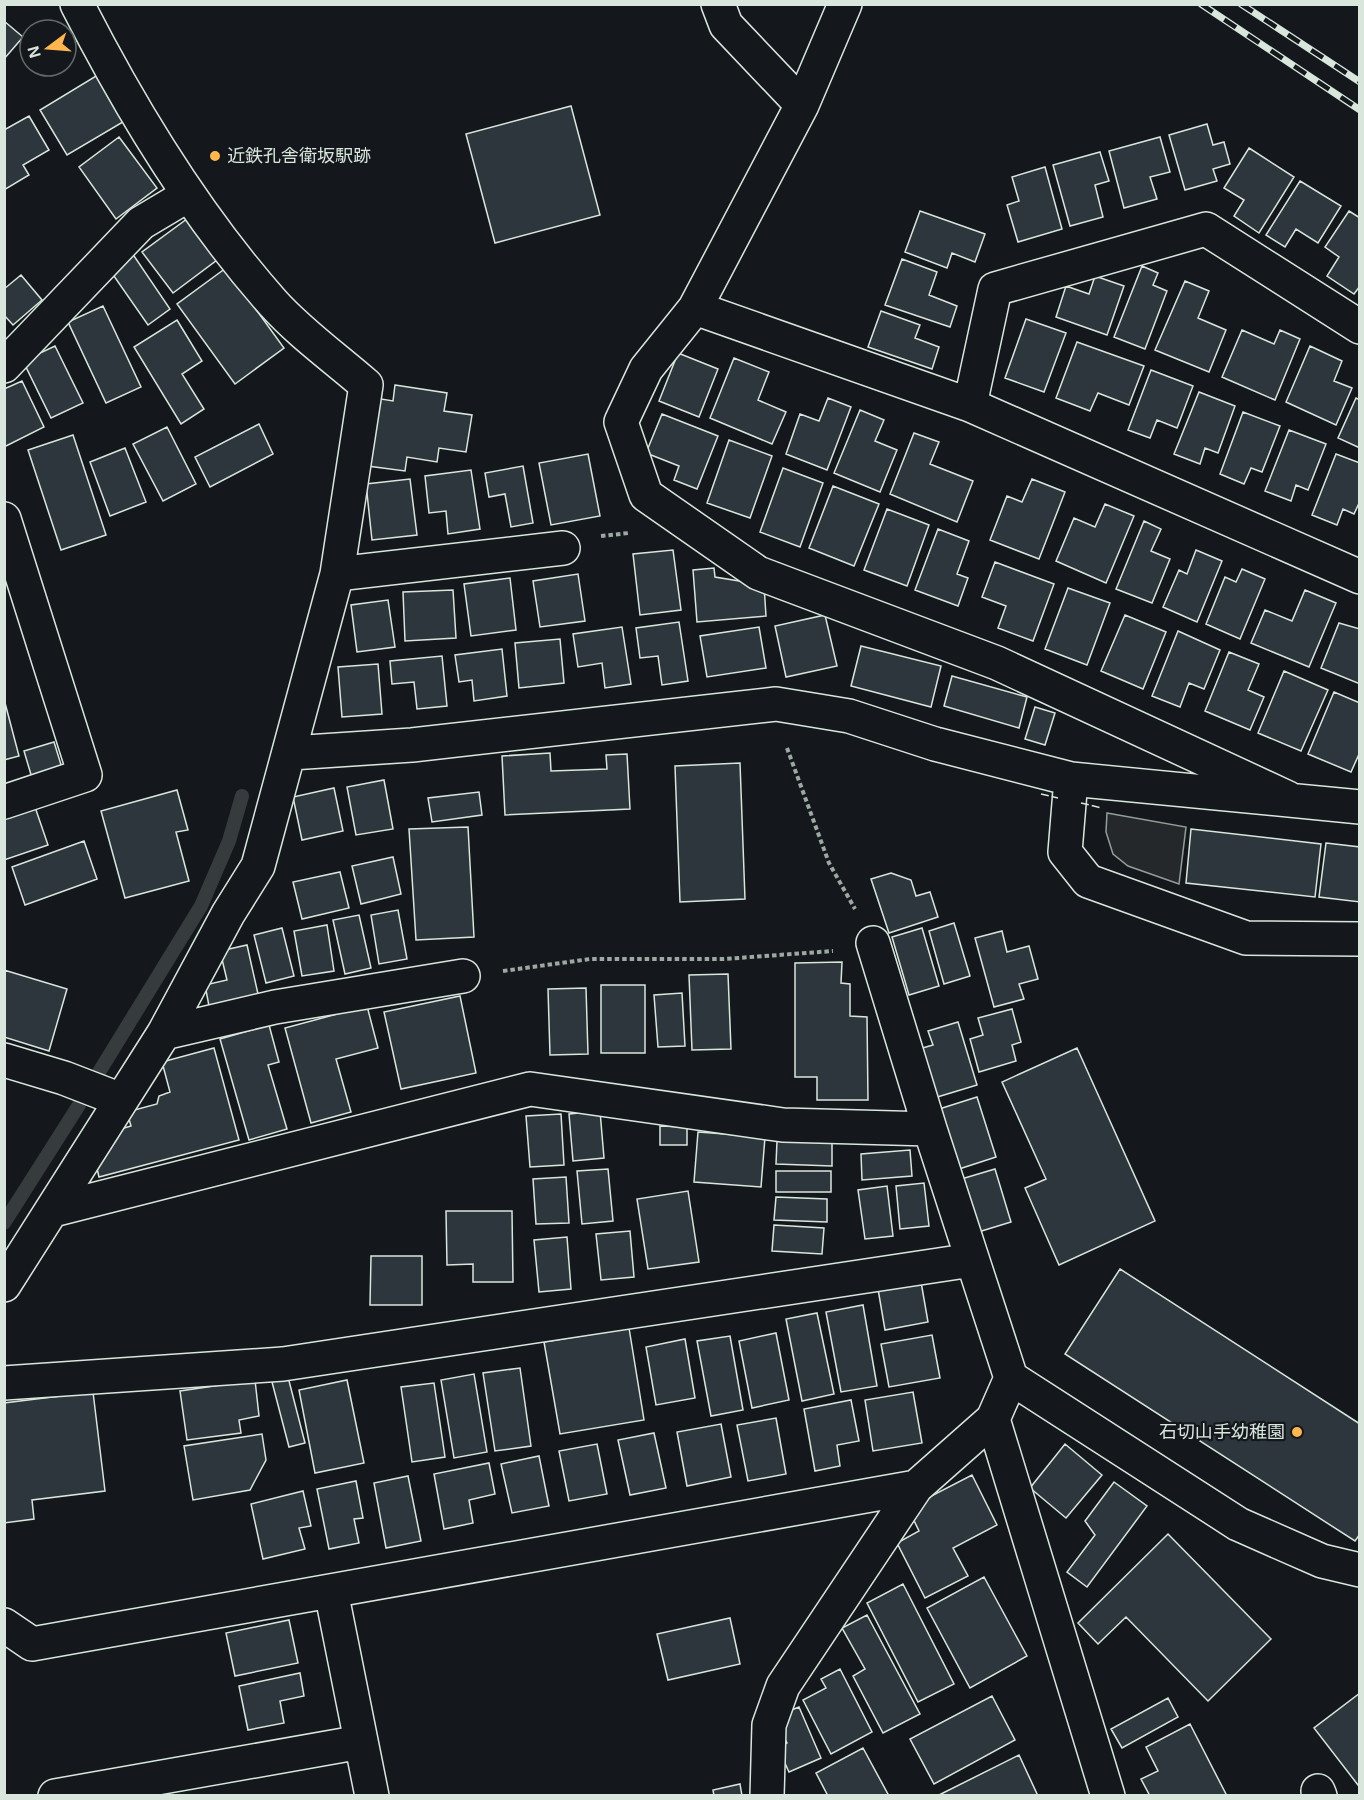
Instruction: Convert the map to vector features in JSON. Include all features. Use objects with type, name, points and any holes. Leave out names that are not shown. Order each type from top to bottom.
[{"type":"street","points":[[4,1285],[164,1033],[228,914],[258,866],[291,753],[337,574],[366,385],[274,304],[188,195],[112,72],[77,4]]},
{"type":"street","points":[[718,4],[726,25],[802,105]]},
{"type":"street","points":[[845,4],[802,105],[695,308],[646,369],[621,422],[646,495],[758,573],[997,663],[1288,798]]},
{"type":"street","points":[[4,366],[141,223],[188,195]]},
{"type":"street","points":[[970,405],[995,289],[1206,229],[1359,327]]},
{"type":"street","points":[[695,308],[970,405],[1359,577]]},
{"type":"street","points":[[4,519],[85,776],[4,802]]},
{"type":"street","points":[[337,574],[563,548]]},
{"type":"street","points":[[291,753],[412,745],[776,704],[849,716],[935,744],[1071,779],[1288,798],[1359,807]]},
{"type":"street","points":[[1071,779],[1065,852],[1088,881],[1246,938],[1359,939]]},
{"type":"street","points":[[873,943],[930,1129],[1011,1378],[1238,1524],[1322,1561],[1359,1570]]},
{"type":"street","points":[[164,1033],[275,1007],[463,976]]},
{"type":"street","points":[[4,1060],[64,1078],[121,1101]]},
{"type":"street","points":[[53,1210],[530,1089],[783,1125],[930,1129]]},
{"type":"street","points":[[4,1383],[283,1365],[972,1260]]},
{"type":"street","points":[[767,1796],[769,1725],[783,1686],[916,1488],[993,1419],[1011,1378]]},
{"type":"street","points":[[993,1419],[1108,1796]]},
{"type":"street","points":[[4,1625],[32,1644],[916,1488]]},
{"type":"street","points":[[331,1591],[372,1796]]},
{"type":"street","points":[[55,1796],[362,1742]]},
{"type":"path","points":[[563,548],[583,539],[657,529],[676,516]]},
{"type":"path","points":[[463,976],[590,959],[724,959],[840,951],[873,943],[829,863],[797,776]]},
{"type":"shaded area","points":[[1107,813],[1186,827],[1179,884],[1128,866],[1113,854],[1106,832]]},
{"type":"building","points":[[4,21],[18,33],[18,43],[4,59]]},
{"type":"building","points":[[101,73],[128,119],[67,155],[40,110]]},
{"type":"building","points":[[571,106],[600,215],[495,243],[466,134]]},
{"type":"building","points":[[29,116],[49,150],[23,165],[29,175],[4,190],[4,130]]},
{"type":"building","points":[[1207,124],[1213,145],[1224,142],[1230,164],[1213,169],[1217,181],[1185,190],[1169,135]]},
{"type":"building","points":[[119,137],[157,188],[116,219],[79,167]]},
{"type":"building","points":[[1160,137],[1170,172],[1150,177],[1157,199],[1124,208],[1109,151]]},
{"type":"building","points":[[1249,148],[1294,177],[1259,233],[1234,216],[1244,200],[1224,188]]},
{"type":"building","points":[[1100,152],[1109,181],[1095,185],[1103,217],[1070,226],[1053,165]]},
{"type":"building","points":[[1045,167],[1062,229],[1018,242],[1007,205],[1019,201],[1012,177]]},
{"type":"building","points":[[1300,181],[1341,206],[1318,243],[1296,229],[1285,247],[1266,235]]},
{"type":"building","points":[[920,211],[985,234],[975,262],[952,253],[947,268],[905,252]]},
{"type":"building","points":[[1349,211],[1360,218],[1360,286],[1354,294],[1327,276],[1339,257],[1325,247]]},
{"type":"building","points":[[191,216],[221,257],[173,293],[142,252]]},
{"type":"building","points":[[132,253],[170,309],[148,325],[109,269]]},
{"type":"building","points":[[902,259],[937,272],[929,295],[957,306],[950,327],[885,305]]},
{"type":"building","points":[[1142,266],[1158,273],[1153,285],[1167,291],[1145,349],[1114,337]]},
{"type":"building","points":[[226,268],[284,348],[235,384],[177,304]]},
{"type":"building","points":[[21,275],[42,300],[13,325],[4,315],[4,289]]},
{"type":"building","points":[[1095,276],[1124,286],[1107,335],[1056,317],[1066,286],[1089,294]]},
{"type":"building","points":[[1185,281],[1209,291],[1198,318],[1226,330],[1209,372],[1155,350]]},
{"type":"building","points":[[103,306],[141,387],[106,403],[68,322]]},
{"type":"building","points":[[881,311],[920,325],[915,338],[939,347],[932,369],[868,347]]},
{"type":"building","points":[[1026,319],[1066,333],[1044,392],[1005,378]]},
{"type":"building","points":[[177,320],[202,361],[182,374],[204,409],[181,424],[134,347]]},
{"type":"building","points":[[1242,330],[1274,344],[1280,330],[1300,339],[1275,400],[1222,377]]},
{"type":"building","points":[[1077,342],[1144,366],[1129,405],[1098,393],[1090,411],[1056,398]]},
{"type":"building","points":[[55,346],[83,403],[51,418],[23,361]]},
{"type":"building","points":[[1310,346],[1342,361],[1334,381],[1352,388],[1336,425],[1286,402]]},
{"type":"building","points":[[678,353],[718,369],[699,417],[659,401]]},
{"type":"building","points":[[734,358],[769,372],[758,400],[786,412],[772,444],[710,418]]},
{"type":"building","points":[[1151,370],[1193,386],[1177,428],[1157,420],[1150,438],[1128,430]]},
{"type":"building","points":[[22,381],[44,427],[4,447],[4,389]]},
{"type":"building","points":[[395,385],[447,393],[444,411],[472,415],[466,452],[439,448],[437,462],[407,457],[405,471],[360,465],[369,397],[393,401]]},
{"type":"building","points":[[1199,392],[1235,406],[1218,453],[1205,448],[1200,464],[1174,454]]},
{"type":"building","points":[[828,398],[851,407],[827,470],[786,454],[800,414],[819,421]]},
{"type":"building","points":[[1356,398],[1360,400],[1360,448],[1338,438]]},
{"type":"building","points":[[860,410],[884,420],[875,441],[897,450],[880,492],[834,473]]},
{"type":"building","points":[[1243,412],[1280,426],[1262,472],[1251,468],[1244,484],[1220,474]]},
{"type":"building","points":[[662,414],[718,436],[697,489],[674,480],[679,466],[646,453]]},
{"type":"building","points":[[259,424],[273,454],[210,487],[195,457]]},
{"type":"building","points":[[167,427],[196,484],[163,501],[133,444]]},
{"type":"building","points":[[1289,430],[1326,444],[1308,490],[1296,485],[1291,501],[1265,491]]},
{"type":"building","points":[[914,433],[939,442],[930,464],[973,481],[957,522],[890,494]]},
{"type":"building","points":[[73,435],[106,535],[61,550],[28,450]]},
{"type":"building","points":[[729,440],[772,456],[750,518],[707,503]]},
{"type":"building","points":[[125,448],[146,502],[110,516],[90,462]]},
{"type":"building","points":[[588,454],[600,516],[551,525],[539,463]]},
{"type":"building","points":[[1336,454],[1360,463],[1360,501],[1354,514],[1343,509],[1337,525],[1312,515]]},
{"type":"building","points":[[523,466],[533,523],[511,527],[505,494],[489,497],[485,473]]},
{"type":"building","points":[[783,468],[823,483],[800,547],[760,532]]},
{"type":"building","points":[[471,470],[480,529],[448,534],[446,511],[429,513],[425,476]]},
{"type":"building","points":[[410,479],[417,535],[372,540],[366,484]]},
{"type":"building","points":[[1032,479],[1065,492],[1039,559],[990,540],[1007,496],[1022,502]]},
{"type":"building","points":[[833,486],[879,504],[854,566],[809,548]]},
{"type":"building","points":[[1105,504],[1134,516],[1106,583],[1056,561],[1074,518],[1095,527]]},
{"type":"building","points":[[887,509],[929,525],[907,586],[864,570]]},
{"type":"building","points":[[1144,521],[1161,529],[1151,551],[1170,559],[1152,603],[1116,589]]},
{"type":"building","points":[[938,529],[969,541],[957,574],[968,578],[958,606],[915,590]]},
{"type":"building","points":[[673,550],[681,610],[640,615],[633,554]]},
{"type":"building","points":[[1196,550],[1222,561],[1197,622],[1163,607],[1179,570],[1187,574]]},
{"type":"building","points":[[995,562],[1054,584],[1033,641],[998,628],[1006,606],[982,597]]},
{"type":"building","points":[[714,568],[715,577],[764,585],[766,616],[697,622],[693,570]]},
{"type":"building","points":[[1242,569],[1265,579],[1240,639],[1206,624],[1225,577],[1236,582]]},
{"type":"building","points":[[578,574],[585,621],[540,627],[533,581]]},
{"type":"building","points":[[510,578],[516,630],[471,636],[464,584]]},
{"type":"building","points":[[1068,588],[1110,603],[1087,665],[1045,649]]},
{"type":"building","points":[[453,590],[456,638],[405,641],[403,592]]},
{"type":"building","points":[[1305,590],[1336,603],[1309,667],[1251,643],[1265,610],[1292,621]]},
{"type":"building","points":[[388,600],[395,647],[357,652],[351,605]]},
{"type":"building","points":[[825,615],[837,666],[786,677],[775,626]]},
{"type":"building","points":[[1125,615],[1166,632],[1143,689],[1101,671]]},
{"type":"building","points":[[679,622],[688,681],[662,685],[658,656],[640,658],[636,628]]},
{"type":"building","points":[[1339,623],[1360,629],[1360,684],[1321,668]]},
{"type":"building","points":[[622,627],[631,684],[605,688],[602,663],[578,667],[573,634]]},
{"type":"building","points":[[759,627],[766,668],[707,677],[700,636]]},
{"type":"building","points":[[1178,631],[1220,650],[1204,689],[1189,683],[1180,707],[1152,696]]},
{"type":"building","points":[[560,639],[564,683],[519,688],[515,643]]},
{"type":"building","points":[[861,646],[941,666],[931,707],[851,686]]},
{"type":"building","points":[[502,649],[507,696],[474,701],[472,680],[459,682],[455,655]]},
{"type":"building","points":[[1229,652],[1259,664],[1248,690],[1264,697],[1250,730],[1205,711]]},
{"type":"building","points":[[442,656],[447,706],[417,709],[414,682],[392,684],[390,661]]},
{"type":"building","points":[[378,664],[382,714],[342,717],[338,667]]},
{"type":"building","points":[[1284,671],[1328,690],[1301,751],[1258,733]]},
{"type":"building","points":[[952,676],[1027,697],[1019,728],[944,706]]},
{"type":"building","points":[[1334,692],[1360,703],[1360,752],[1351,772],[1308,754]]},
{"type":"building","points":[[4,699],[19,756],[4,760]]},
{"type":"building","points":[[1035,707],[1055,713],[1045,745],[1025,739]]},
{"type":"building","points":[[54,742],[62,768],[32,778],[24,751]]},
{"type":"building","points":[[550,753],[551,771],[607,769],[606,755],[627,754],[630,809],[505,815],[502,756]]},
{"type":"building","points":[[740,763],[745,899],[680,902],[675,766]]},
{"type":"building","points":[[384,780],[393,829],[356,835],[347,787]]},
{"type":"building","points":[[334,788],[343,831],[302,840],[293,797]]},
{"type":"building","points":[[177,790],[188,830],[176,832],[189,881],[125,898],[101,811]]},
{"type":"building","points":[[479,792],[482,815],[432,822],[428,798]]},
{"type":"building","points":[[35,807],[48,845],[4,860],[4,817]]},
{"type":"building","points":[[468,827],[474,937],[416,940],[409,829]]},
{"type":"building","points":[[1191,829],[1321,844],[1315,897],[1186,883]]},
{"type":"building","points":[[84,841],[97,879],[25,905],[12,867]]},
{"type":"building","points":[[1326,843],[1360,847],[1360,902],[1319,897]]},
{"type":"building","points":[[393,857],[401,894],[361,904],[352,866]]},
{"type":"building","points":[[340,872],[349,908],[302,919],[293,882]]},
{"type":"building","points":[[891,873],[911,880],[916,896],[930,892],[938,917],[889,933],[871,879]]},
{"type":"building","points":[[398,910],[407,959],[379,964],[371,915]]},
{"type":"building","points":[[359,915],[371,968],[345,974],[333,920]]},
{"type":"building","points":[[954,923],[970,976],[944,984],[929,931]]},
{"type":"building","points":[[327,925],[334,971],[302,976],[294,931]]},
{"type":"building","points":[[282,928],[294,976],[266,983],[254,935]]},
{"type":"building","points":[[922,928],[939,986],[909,995],[892,937]]},
{"type":"building","points":[[1002,931],[1007,952],[1029,946],[1038,979],[1019,984],[1024,999],[994,1007],[975,938]]},
{"type":"building","points":[[247,945],[258,994],[209,1006],[205,985],[227,980],[220,951]]},
{"type":"building","points":[[842,962],[841,983],[850,984],[850,1016],[867,1017],[868,1100],[817,1100],[817,1077],[795,1077],[795,963]]},
{"type":"building","points":[[4,970],[67,989],[49,1051],[4,1037]]},
{"type":"building","points":[[728,974],[731,1049],[692,1050],[689,975]]},
{"type":"building","points":[[601,985],[645,985],[645,1053],[601,1053]]},
{"type":"building","points":[[586,988],[588,1054],[550,1055],[548,989]]},
{"type":"building","points":[[682,993],[685,1046],[658,1047],[654,995]]},
{"type":"building","points":[[460,996],[476,1073],[401,1089],[384,1012]]},
{"type":"building","points":[[367,1006],[378,1048],[336,1059],[351,1112],[311,1123],[285,1028]]},
{"type":"building","points":[[1012,1009],[1021,1042],[1012,1045],[1016,1061],[979,1072],[970,1039],[983,1035],[978,1018]]},
{"type":"building","points":[[958,1022],[977,1085],[934,1098],[919,1049],[933,1045],[928,1031]]},
{"type":"building","points":[[269,1025],[279,1062],[268,1065],[287,1129],[249,1140],[220,1039]]},
{"type":"building","points":[[214,1048],[239,1140],[99,1177],[95,1160],[114,1131],[131,1126],[127,1112],[157,1104],[159,1096],[170,1092],[162,1062]]},
{"type":"building","points":[[1077,1048],[1155,1221],[1059,1265],[1025,1188],[1046,1179],[1002,1082]]},
{"type":"building","points":[[977,1097],[996,1157],[956,1170],[936,1110]]},
{"type":"building","points":[[600,1111],[604,1158],[573,1161],[569,1114]]},
{"type":"building","points":[[561,1114],[564,1165],[530,1167],[526,1116]]},
{"type":"building","points":[[660,1126],[687,1127],[687,1145],[660,1145]]},
{"type":"building","points":[[698,1132],[765,1137],[761,1187],[694,1182]]},
{"type":"building","points":[[777,1141],[832,1142],[832,1166],[776,1164]]},
{"type":"building","points":[[910,1150],[912,1176],[862,1180],[861,1154]]},
{"type":"building","points":[[608,1169],[613,1221],[582,1224],[577,1171]]},
{"type":"building","points":[[995,1169],[1011,1222],[975,1233],[958,1180]]},
{"type":"building","points":[[776,1171],[831,1171],[831,1192],[776,1192]]},
{"type":"building","points":[[566,1177],[569,1223],[536,1224],[533,1179]]},
{"type":"building","points":[[924,1183],[929,1226],[900,1229],[896,1186]]},
{"type":"building","points":[[887,1186],[893,1236],[865,1239],[858,1190]]},
{"type":"building","points":[[688,1191],[699,1262],[648,1269],[637,1199]]},
{"type":"building","points":[[776,1197],[827,1199],[827,1222],[774,1220]]},
{"type":"building","points":[[446,1211],[512,1211],[513,1282],[473,1282],[473,1264],[447,1265]]},
{"type":"building","points":[[774,1225],[824,1228],[822,1254],[772,1251]]},
{"type":"building","points":[[630,1231],[634,1277],[601,1280],[596,1234]]},
{"type":"building","points":[[567,1237],[571,1289],[539,1292],[534,1240]]},
{"type":"building","points":[[371,1256],[422,1256],[422,1305],[370,1305]]},
{"type":"building","points":[[1120,1269],[1360,1424],[1360,1534],[1355,1541],[1065,1354]]},
{"type":"building","points":[[920,1276],[928,1322],[885,1330],[877,1283]]},
{"type":"building","points":[[863,1305],[877,1386],[841,1392],[826,1312]]},
{"type":"building","points":[[817,1313],[834,1394],[802,1401],[786,1319]]},
{"type":"building","points":[[629,1328],[644,1420],[560,1434],[544,1342]]},
{"type":"building","points":[[776,1333],[789,1400],[752,1408],[739,1341]]},
{"type":"building","points":[[932,1335],[940,1378],[889,1387],[881,1344]]},
{"type":"building","points":[[730,1336],[743,1410],[711,1416],[697,1341]]},
{"type":"building","points":[[685,1339],[695,1398],[656,1405],[646,1347]]},
{"type":"building","points":[[520,1368],[531,1446],[495,1451],[483,1373]]},
{"type":"building","points":[[474,1374],[487,1452],[454,1458],[441,1380]]},
{"type":"building","points":[[288,1377],[305,1443],[289,1447],[272,1382]]},
{"type":"building","points":[[255,1380],[259,1416],[239,1420],[241,1433],[187,1440],[180,1391]]},
{"type":"building","points":[[347,1380],[364,1463],[315,1473],[299,1390]]},
{"type":"building","points":[[434,1383],[445,1457],[412,1462],[401,1387]]},
{"type":"building","points":[[93,1392],[105,1491],[32,1500],[34,1519],[4,1523],[4,1403]]},
{"type":"building","points":[[913,1392],[922,1443],[873,1451],[865,1400]]},
{"type":"building","points":[[851,1400],[859,1441],[837,1445],[840,1466],[815,1471],[804,1409]]},
{"type":"building","points":[[776,1418],[786,1474],[748,1481],[737,1425]]},
{"type":"building","points":[[721,1424],[731,1477],[687,1486],[677,1432]]},
{"type":"building","points":[[654,1433],[666,1488],[630,1495],[618,1440]]},
{"type":"building","points":[[262,1434],[266,1460],[250,1490],[193,1500],[184,1446]]},
{"type":"building","points":[[597,1444],[607,1494],[569,1501],[559,1451]]},
{"type":"building","points":[[1065,1444],[1102,1475],[1066,1518],[1030,1488]]},
{"type":"building","points":[[539,1456],[549,1506],[512,1513],[501,1464]]},
{"type":"building","points":[[489,1463],[495,1494],[469,1500],[473,1523],[444,1529],[434,1474]]},
{"type":"building","points":[[972,1475],[997,1525],[953,1548],[968,1576],[925,1598],[897,1543],[919,1531],[908,1508]]},
{"type":"building","points":[[408,1476],[421,1541],[386,1548],[374,1483]]},
{"type":"building","points":[[356,1481],[363,1518],[354,1519],[359,1543],[329,1549],[317,1489]]},
{"type":"building","points":[[1114,1482],[1147,1506],[1087,1587],[1067,1572],[1095,1535],[1085,1521]]},
{"type":"building","points":[[303,1491],[311,1526],[299,1528],[305,1549],[263,1559],[251,1504]]},
{"type":"building","points":[[1168,1534],[1271,1639],[1208,1701],[1126,1617],[1098,1644],[1078,1623]]},
{"type":"building","points":[[984,1577],[1027,1656],[970,1688],[927,1608]]},
{"type":"building","points":[[903,1584],[954,1684],[918,1702],[867,1603]]},
{"type":"building","points":[[867,1615],[920,1714],[883,1733],[853,1676],[865,1669],[842,1628]]},
{"type":"building","points":[[730,1618],[740,1664],[668,1680],[657,1634]]},
{"type":"building","points":[[289,1620],[298,1663],[235,1676],[226,1633]]},
{"type":"building","points":[[840,1669],[872,1732],[831,1754],[803,1700],[826,1688],[821,1679]]},
{"type":"building","points":[[300,1673],[304,1696],[280,1701],[284,1723],[248,1730],[239,1686]]},
{"type":"building","points":[[1360,1693],[1360,1784],[1358,1785],[1314,1728]]},
{"type":"building","points":[[992,1696],[1015,1740],[934,1784],[910,1739]]},
{"type":"building","points":[[1168,1698],[1178,1717],[1122,1748],[1111,1729]]},
{"type":"building","points":[[799,1707],[821,1758],[789,1772],[778,1748],[787,1743],[774,1717]]},
{"type":"building","points":[[1190,1724],[1227,1796],[1150,1796],[1141,1779],[1158,1771],[1146,1747]]},
{"type":"building","points":[[863,1748],[889,1796],[828,1796],[816,1773]]},
{"type":"building","points":[[1019,1755],[1038,1796],[937,1796]]},
{"type":"building","points":[[740,1784],[742,1796],[714,1796],[713,1790]]},
{"type":"waterway","points":[[96,1077],[201,906],[229,841],[242,796]]},
{"type":"waterway","points":[[4,1223],[79,1105]]},
{"type":"railway","points":[[1201,4],[1360,110]]},
{"type":"railway","points":[[1241,4],[1360,82]]},
{"type":"fence","points":[[1041,794],[1058,798]]},
{"type":"fence","points":[[1081,803],[1102,808]]},
{"type":"place","name":"近鉄孔舎衛坂駅跡","points":[[215,156]]},
{"type":"place","name":"石切山手幼稚園","points":[[1297,1432]]}]
